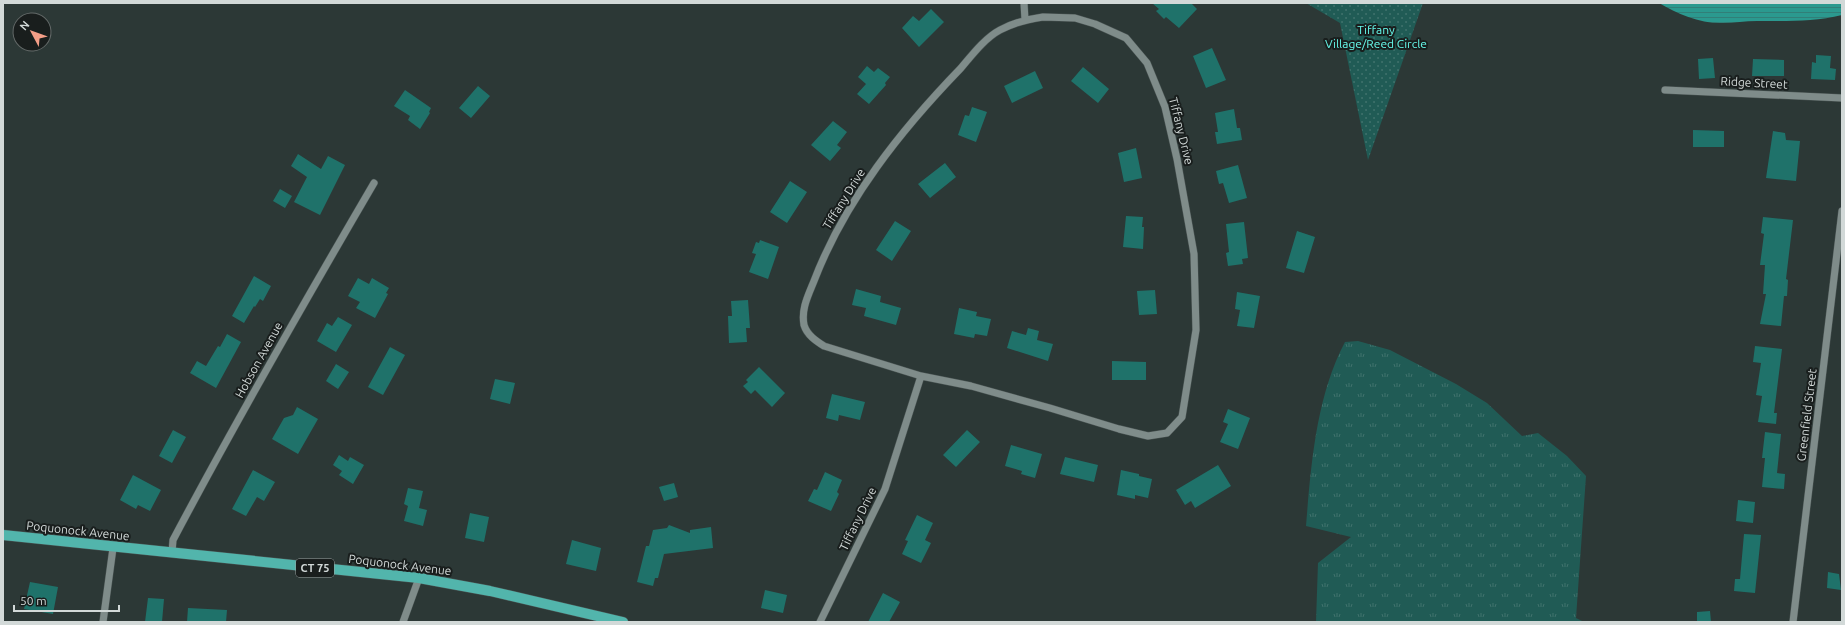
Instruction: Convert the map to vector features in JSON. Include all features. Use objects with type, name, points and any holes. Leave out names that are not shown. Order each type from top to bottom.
[{"type":"main road","name":"Poquonock Avenue","points":[[3,535],[113,548],[172,552],[419,578],[490,591],[623,622]]},
{"type":"street","points":[[1024,3],[1025,20]]},
{"type":"street","name":"Tiffany Drive","points":[[1043,17],[1075,18],[1095,24],[1126,38],[1147,63],[1165,107],[1177,159],[1194,254],[1196,330],[1182,417],[1166,432],[1148,436],[971,386],[920,376],[824,346],[812,339],[804,326],[804,308],[831,240],[887,153],[932,97],[980,47],[999,30],[1025,20],[1043,17]]},
{"type":"street","name":"Ridge Street","points":[[1665,90],[1842,98]]},
{"type":"street","name":"Hobson Avenue","points":[[172,552],[173,540],[212,467],[289,328],[374,183]]},
{"type":"street","name":"Greenfield Street","points":[[1793,622],[1842,211]]},
{"type":"street","name":"Tiffany Drive","points":[[820,622],[885,489],[920,376]]},
{"type":"street","points":[[103,622],[113,548]]},
{"type":"street","points":[[403,622],[419,578]]},
{"type":"green space","name":"Tiffany Village/Reed Circle","points":[[1306,3],[1423,3],[1368,160],[1340,23]]},
{"type":"green space","points":[[1358,341],[1390,350],[1456,384],[1487,403],[1522,436],[1538,433],[1567,456],[1586,476],[1576,618],[1584,622],[1316,622],[1318,563],[1351,537],[1306,526],[1316,432],[1327,385],[1335,363],[1345,342]]},
{"type":"shaded area","points":[[1659,3],[1842,3],[1842,15],[1810,20],[1715,23],[1690,18]]},
{"type":"building","points":[[1152,3],[1191,3],[1197,9],[1179,28],[1166,17],[1164,19],[1156,11],[1159,9]]},
{"type":"building","points":[[931,9],[944,22],[919,47],[902,28],[913,16],[919,21]]},
{"type":"building","points":[[1212,48],[1226,80],[1206,88],[1193,56]]},
{"type":"building","points":[[1816,55],[1831,56],[1830,68],[1836,69],[1835,80],[1811,79],[1812,62],[1816,63]]},
{"type":"building","points":[[1713,58],[1715,78],[1699,79],[1698,59]]},
{"type":"building","points":[[1753,59],[1784,60],[1784,76],[1752,76]]},
{"type":"building","points":[[867,66],[874,72],[878,68],[890,77],[885,83],[886,85],[869,104],[857,94],[866,84],[858,77]]},
{"type":"building","points":[[1083,67],[1109,89],[1098,103],[1071,81]]},
{"type":"building","points":[[1035,71],[1043,88],[1012,103],[1004,86]]},
{"type":"building","points":[[478,86],[490,96],[471,118],[459,108]]},
{"type":"building","points":[[405,90],[431,108],[430,113],[420,129],[408,120],[410,116],[394,106]]},
{"type":"building","points":[[972,107],[987,112],[976,142],[958,135],[965,115],[969,116]]},
{"type":"building","points":[[1234,109],[1237,128],[1240,128],[1242,140],[1217,144],[1215,132],[1218,132],[1215,113]]},
{"type":"building","points":[[833,121],[847,132],[837,145],[841,148],[830,161],[811,145]]},
{"type":"building","points":[[1693,130],[1724,131],[1724,147],[1693,147]]},
{"type":"building","points":[[1773,131],[1785,133],[1786,140],[1800,141],[1796,181],[1766,178]]},
{"type":"building","points":[[1136,148],[1142,178],[1124,182],[1118,153]]},
{"type":"building","points":[[298,154],[321,169],[328,156],[345,165],[320,215],[294,202],[307,177],[291,166]]},
{"type":"building","points":[[945,163],[956,177],[930,198],[918,184]]},
{"type":"building","points":[[1238,165],[1247,198],[1229,203],[1223,183],[1219,184],[1216,171]]},
{"type":"building","points":[[790,181],[807,192],[787,223],[770,212]]},
{"type":"building","points":[[280,189],[292,196],[285,208],[273,201]]},
{"type":"building","points":[[1126,216],[1143,217],[1143,249],[1123,247]]},
{"type":"building","points":[[1763,217],[1793,220],[1786,279],[1788,280],[1787,296],[1784,296],[1781,326],[1760,324],[1766,294],[1763,294],[1765,265],[1760,265],[1764,234],[1761,233]]},
{"type":"building","points":[[895,221],[911,231],[892,261],[876,250]]},
{"type":"building","points":[[1244,222],[1248,258],[1242,259],[1243,264],[1228,266],[1226,253],[1229,252],[1226,224]]},
{"type":"building","points":[[1297,231],[1315,237],[1304,273],[1286,268]]},
{"type":"building","points":[[760,240],[779,247],[768,279],[749,272],[756,254],[752,253],[756,242],[759,243]]},
{"type":"building","points":[[254,276],[271,286],[263,301],[260,299],[244,323],[232,316]]},
{"type":"building","points":[[358,278],[369,284],[372,278],[389,288],[386,293],[388,294],[375,318],[356,308],[360,302],[348,296]]},
{"type":"building","points":[[856,289],[881,296],[880,302],[901,308],[896,325],[864,316],[866,308],[852,305]]},
{"type":"building","points":[[1155,290],[1157,314],[1139,315],[1137,291]]},
{"type":"building","points":[[1237,292],[1260,296],[1254,328],[1237,326],[1240,310],[1235,309]]},
{"type":"building","points":[[748,300],[750,328],[746,328],[747,342],[729,343],[728,316],[732,316],[731,301]]},
{"type":"building","points":[[959,308],[977,312],[976,316],[991,319],[987,336],[975,334],[974,338],[954,334]]},
{"type":"building","points":[[338,317],[352,325],[336,352],[317,341],[327,323],[332,326]]},
{"type":"building","points":[[1028,328],[1039,331],[1037,340],[1053,344],[1048,361],[1007,348],[1012,331],[1026,335]]},
{"type":"building","points":[[227,334],[241,342],[216,388],[190,373],[197,361],[206,366],[218,346],[220,347]]},
{"type":"building","points":[[1755,346],[1782,349],[1774,413],[1777,413],[1776,424],[1758,422],[1762,396],[1756,395],[1761,363],[1753,362]]},
{"type":"building","points":[[390,347],[405,355],[383,395],[368,387]]},
{"type":"building","points":[[1112,361],[1146,362],[1146,380],[1112,380]]},
{"type":"building","points":[[336,364],[349,372],[338,389],[326,381]]},
{"type":"building","points":[[759,367],[785,393],[772,407],[755,390],[751,394],[743,386],[748,382],[746,380]]},
{"type":"building","points":[[495,379],[515,383],[510,404],[490,399]]},
{"type":"building","points":[[832,394],[865,402],[860,420],[839,415],[838,421],[826,418]]},
{"type":"building","points":[[297,407],[318,419],[298,454],[272,439],[284,418],[293,415]]},
{"type":"building","points":[[1228,409],[1250,418],[1238,449],[1220,442],[1228,424],[1223,422]]},
{"type":"building","points":[[173,430],[186,437],[172,463],[159,456]]},
{"type":"building","points":[[967,430],[980,442],[956,467],[943,455]]},
{"type":"building","points":[[1765,432],[1781,434],[1777,473],[1785,474],[1784,489],[1762,487],[1765,458],[1762,458]]},
{"type":"building","points":[[1011,445],[1042,454],[1035,478],[1021,474],[1022,471],[1005,466]]},
{"type":"building","points":[[339,455],[348,461],[350,457],[364,465],[353,484],[339,475],[342,471],[333,465]]},
{"type":"building","points":[[1065,457],[1098,465],[1094,482],[1060,474]]},
{"type":"building","points":[[1218,465],[1231,486],[1195,508],[1191,501],[1185,505],[1176,490]]},
{"type":"building","points":[[253,470],[275,482],[264,501],[257,497],[246,516],[232,509]]},
{"type":"building","points":[[1121,470],[1152,479],[1148,498],[1135,495],[1135,499],[1117,495]]},
{"type":"building","points":[[825,472],[842,480],[837,492],[839,494],[831,511],[808,501],[814,489],[817,490]]},
{"type":"building","points":[[133,475],[161,490],[150,511],[138,505],[136,509],[120,500]]},
{"type":"building","points":[[674,483],[678,497],[664,501],[659,487]]},
{"type":"building","points":[[408,488],[423,491],[419,508],[427,510],[423,526],[404,521],[408,506],[404,504]]},
{"type":"building","points":[[1738,500],[1755,502],[1753,523],[1736,521]]},
{"type":"building","points":[[470,513],[489,517],[484,542],[465,538]]},
{"type":"building","points":[[917,515],[933,523],[925,540],[931,543],[921,563],[902,554],[908,541],[905,540]]},
{"type":"building","points":[[669,525],[690,533],[690,530],[711,527],[713,548],[664,554],[658,578],[655,578],[653,586],[637,582],[646,546],[649,546],[653,530],[667,528]]},
{"type":"building","points":[[1744,534],[1761,535],[1755,593],[1734,591],[1735,579],[1740,579]]},
{"type":"building","points":[[572,540],[601,548],[596,571],[566,564]]},
{"type":"building","points":[[1828,572],[1839,574],[1841,590],[1827,588]]},
{"type":"building","points":[[30,582],[58,587],[53,614],[24,609]]},
{"type":"building","points":[[765,590],[787,595],[783,613],[761,608]]},
{"type":"building","points":[[883,593],[900,602],[889,622],[868,622]]},
{"type":"building","points":[[148,598],[164,599],[162,622],[145,622]]},
{"type":"building","points":[[188,608],[227,610],[226,622],[187,622]]},
{"type":"building","points":[[1710,611],[1711,622],[1697,622],[1697,612]]}]
